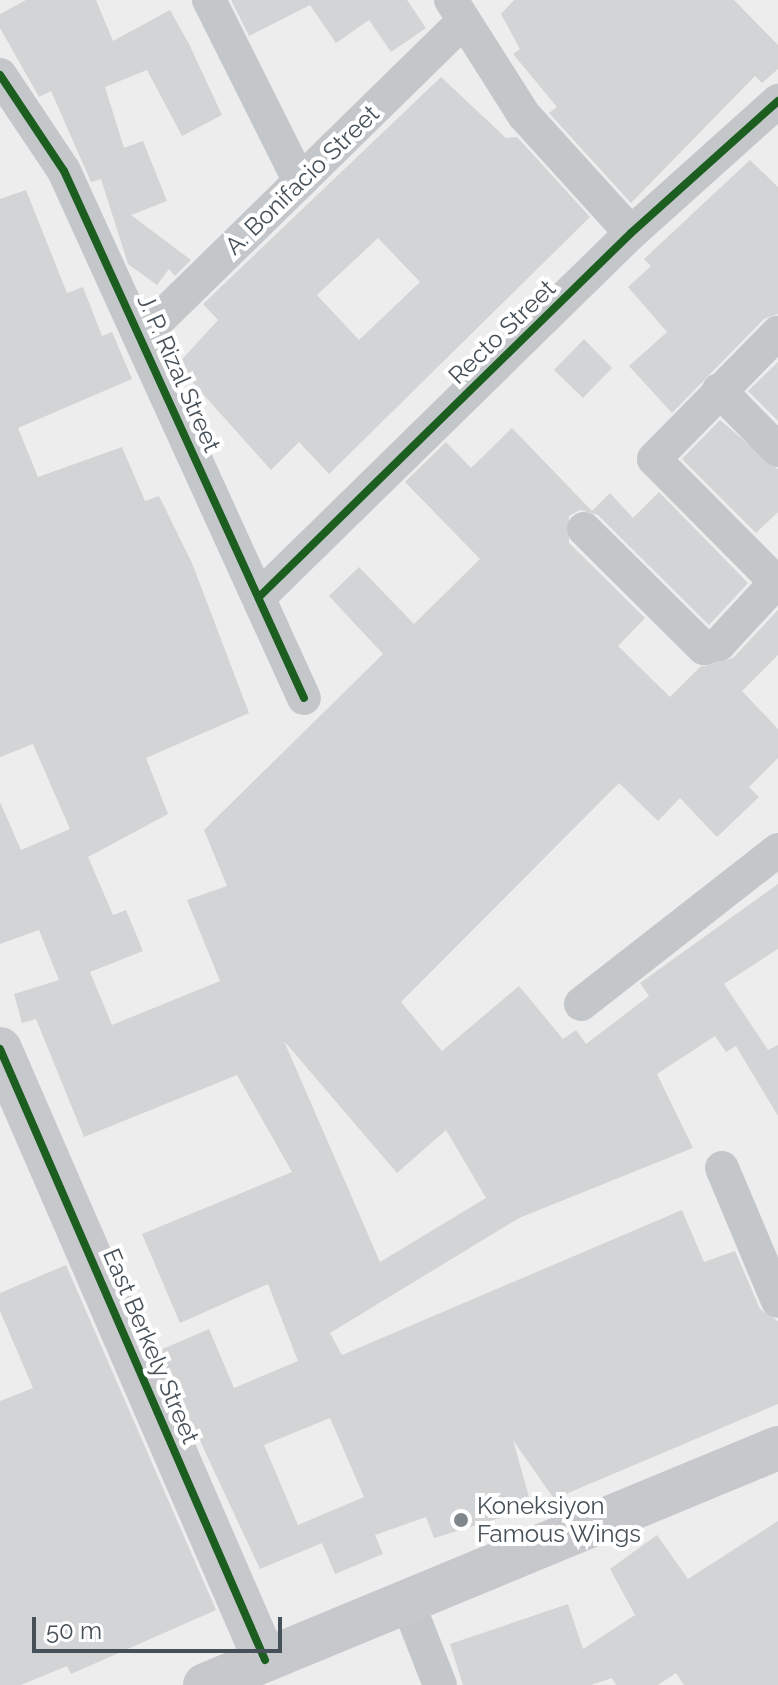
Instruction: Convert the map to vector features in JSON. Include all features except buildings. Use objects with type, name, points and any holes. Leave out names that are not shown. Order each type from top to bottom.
[{"type":"street","points":[[209,0],[300,182]]},
{"type":"street","points":[[457,11],[524,115],[631,233]]},
{"type":"street","name":"A. Bonifacio Street","points":[[141,337],[300,182],[457,11]]},
{"type":"street","name":"J. P. Rizal Street","points":[[0,75],[64,171],[304,698]]},
{"type":"street","name":"Recto Street","points":[[259,597],[631,233],[778,101]]},
{"type":"street","points":[[584,529],[704,648],[719,644],[777,581],[655,466],[658,453],[778,333]]},
{"type":"street","points":[[719,390],[778,450]]},
{"type":"street","points":[[581,1004],[778,850]]},
{"type":"street","name":"East Berkely Street","points":[[0,1049],[265,1660]]},
{"type":"street","points":[[722,1168],[778,1301]]},
{"type":"street","points":[[205,1685],[778,1448]]},
{"type":"street","points":[[407,1601],[440,1685]]},
{"type":"cycle path","points":[[0,75],[64,171],[304,698]]},
{"type":"cycle path","points":[[259,597],[631,233],[778,101]]},
{"type":"cycle path","points":[[0,1049],[265,1660]]},
{"type":"place","name":"Koneksiyon Famous Wings","points":[[461,1520]]}]
